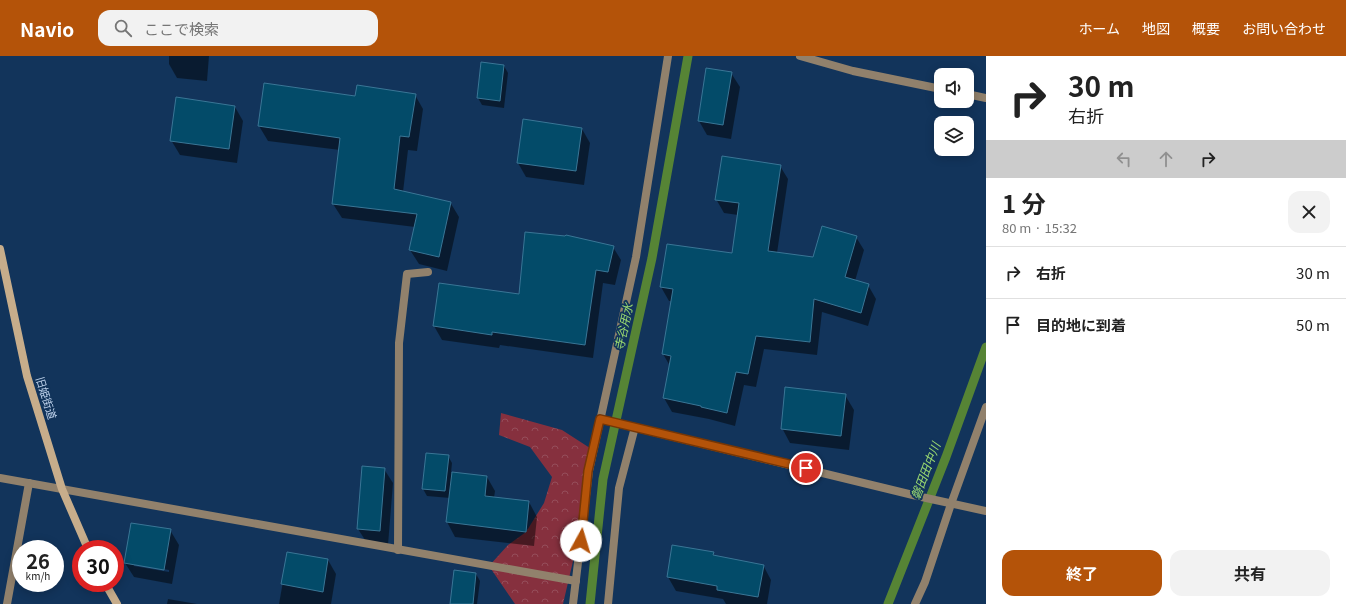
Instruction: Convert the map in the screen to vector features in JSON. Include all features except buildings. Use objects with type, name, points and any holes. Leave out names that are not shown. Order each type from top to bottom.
[{"type":"street","points":[[573,604],[588,471],[636,257],[668,56]]},
{"type":"street","points":[[800,56],[854,71],[934,88]]},
{"type":"street","points":[[974,95],[986,98]]},
{"type":"street","name":"旧姫街道","points":[[0,249],[27,376],[62,489],[84,540]]},
{"type":"street","points":[[398,550],[400,335],[407,274],[428,272]]},
{"type":"street","points":[[915,604],[925,582],[986,407]]},
{"type":"street","points":[[600,419],[917,496],[986,511]]},
{"type":"street","points":[[608,604],[619,488],[635,427]]},
{"type":"street","points":[[0,478],[576,582]]},
{"type":"street","points":[[7,604],[29,484]]},
{"type":"street","points":[[110,592],[117,604]]},
{"type":"green space","points":[[501,413],[562,430],[593,450],[584,514],[563,604],[515,604],[489,566],[508,545],[526,532],[544,503],[552,477],[530,447],[499,435]]},
{"type":"waterway","name":"寺谷用水","points":[[590,604],[603,479],[652,258],[688,56]]},
{"type":"waterway","name":"磐田田中川","points":[[888,604],[946,457],[986,347]]},
{"type":"route","points":[[581,541],[588,471],[600,419],[806,468]]}]
